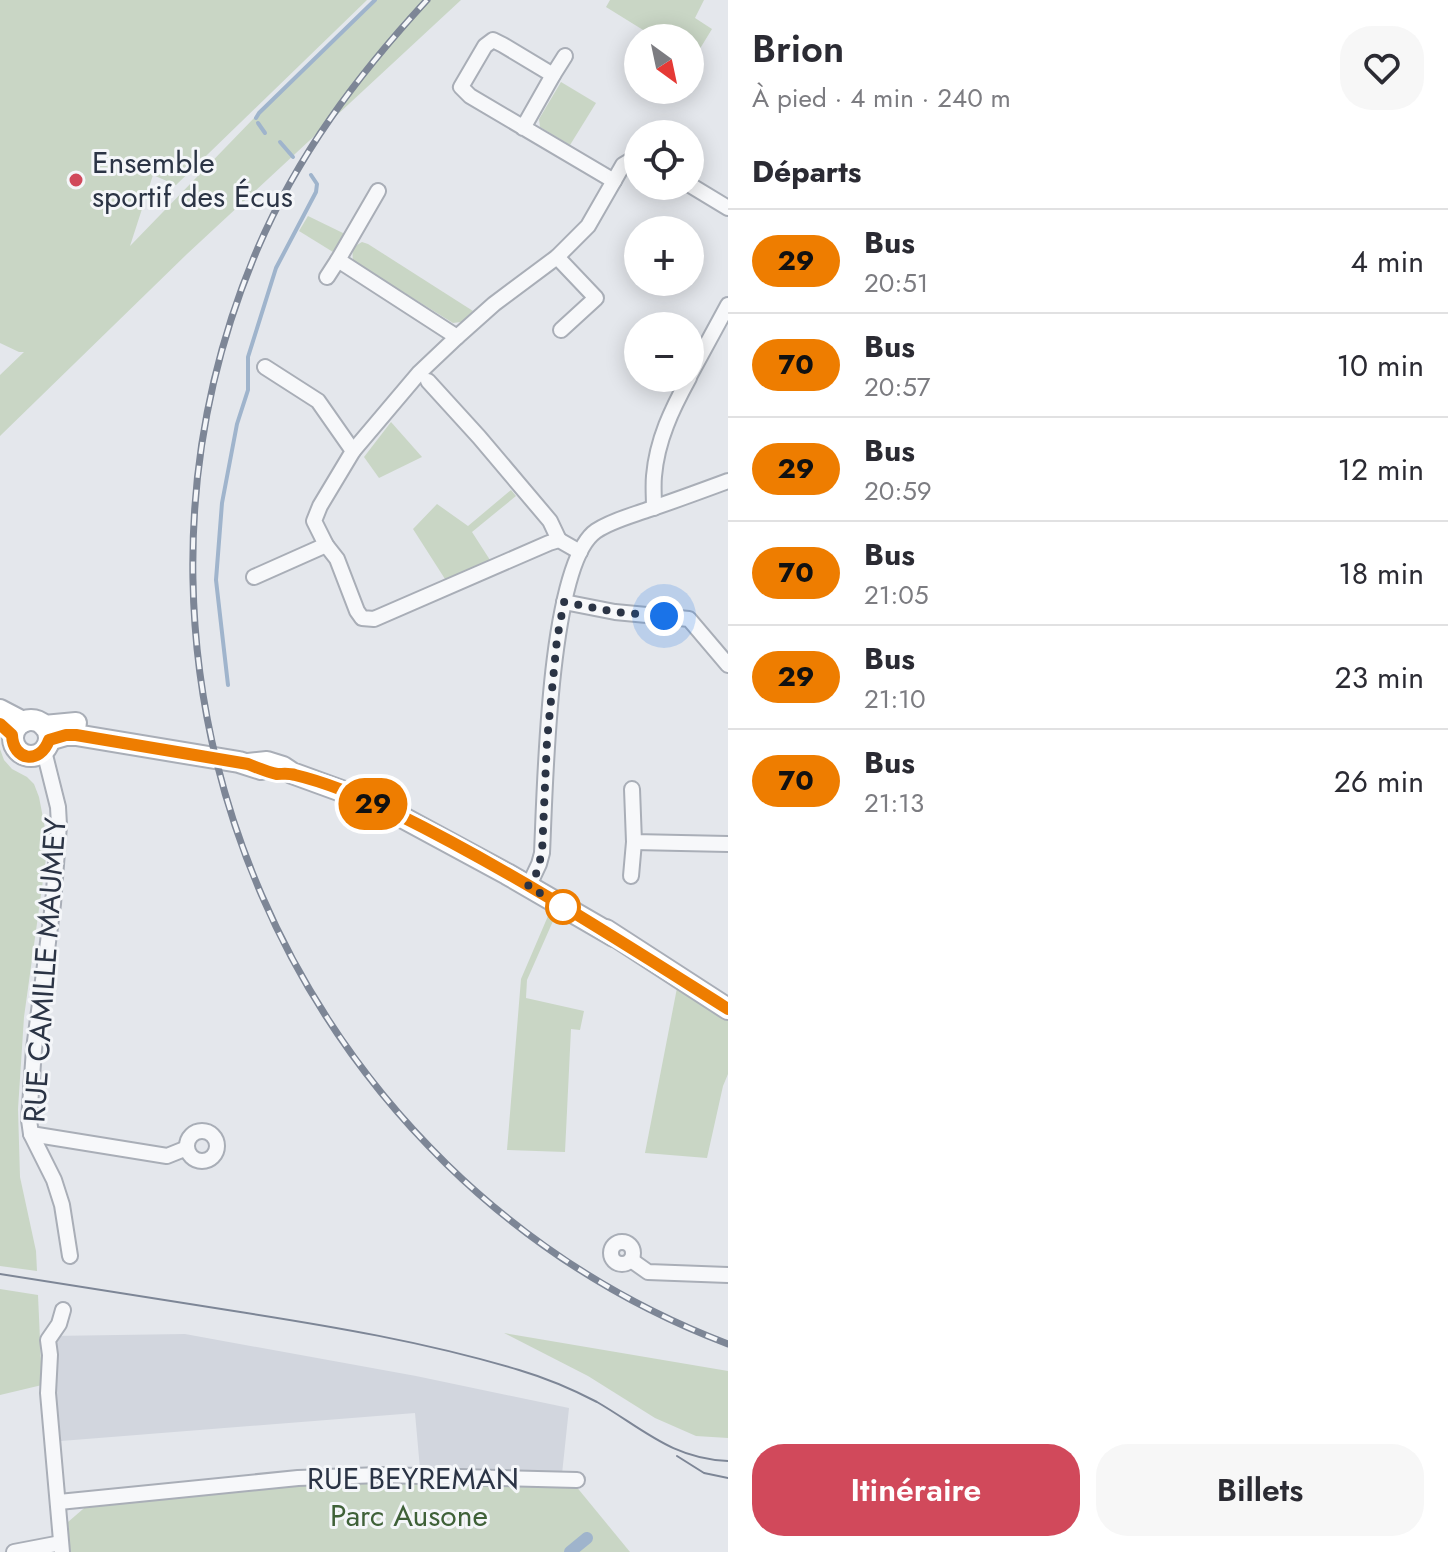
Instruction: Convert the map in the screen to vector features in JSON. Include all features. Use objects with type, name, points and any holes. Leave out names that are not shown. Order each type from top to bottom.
[{"type":"street","points":[[553,75],[493,40],[485,46],[461,87],[470,96],[614,181]]},
{"type":"street","points":[[523,128],[565,56]]},
{"type":"street","points":[[559,540],[374,619],[362,618],[357,611],[337,559],[314,521],[353,451],[419,373],[494,304],[557,257],[588,226],[624,164]]},
{"type":"street","points":[[327,277],[378,191]]},
{"type":"street","points":[[704,193],[728,208]]},
{"type":"street","points":[[557,257],[596,298],[561,330]]},
{"type":"street","points":[[338,260],[457,337]]},
{"type":"street","points":[[704,349],[728,305]]},
{"type":"street","points":[[265,367],[318,401],[353,451]]},
{"type":"street","points":[[428,381],[550,521],[559,540],[580,552]]},
{"type":"street","points":[[654,508],[653,478],[662,436],[682,392]]},
{"type":"street","points":[[529,883],[536,874],[542,853],[547,741],[557,639],[564,602],[580,552],[597,530],[728,481]]},
{"type":"street","points":[[254,577],[326,545]]},
{"type":"street","points":[[564,602],[615,612],[689,619],[728,665]]},
{"type":"street","points":[[0,710],[12,727],[14,746],[28,757],[43,744],[66,735],[76,735],[248,764],[267,762],[347,793],[396,814],[529,883],[728,1009]]},
{"type":"street","points":[[12,727],[34,720],[43,744]]},
{"type":"street","name":"RUE CAMILLE MAUMEY","points":[[43,744],[58,807],[59,825],[29,1120],[31,1134],[54,1180],[62,1205],[70,1256]]},
{"type":"street","points":[[631,876],[634,842],[632,789]]},
{"type":"street","points":[[634,842],[728,844]]},
{"type":"street","points":[[31,1134],[167,1156],[187,1148]]},
{"type":"street","points":[[631,1260],[648,1272],[728,1275]]},
{"type":"street","points":[[14,1552],[62,1548],[48,1393],[48,1340],[59,1324],[63,1310]]},
{"type":"street","name":"RUE BEYREMAN","points":[[59,1502],[298,1478],[380,1475],[577,1480]]},
{"type":"shaded area","points":[[185,1334],[416,1376],[569,1408],[562,1474],[420,1469],[415,1413],[61,1441],[50,1336]]},
{"type":"green space","name":"Ensemble sportif des Écus","points":[[0,0],[367,0],[176,185],[153,175],[130,246],[259,113],[375,0],[461,0],[187,254],[0,436],[0,375],[24,352],[0,343]]},
{"type":"green space","points":[[610,0],[704,0],[695,18],[712,29],[704,42],[704,24],[633,24],[606,7]]},
{"type":"green space","points":[[561,82],[596,103],[570,145],[540,127],[539,119]]},
{"type":"green space","points":[[308,216],[345,234],[333,252],[299,231]]},
{"type":"green space","points":[[362,242],[473,311],[461,322],[453,323],[353,261],[353,250]]},
{"type":"green space","points":[[391,422],[422,457],[379,478],[364,457]]},
{"type":"green space","points":[[511,490],[516,496],[472,532],[490,560],[445,579],[413,529],[437,504],[468,526]]},
{"type":"green space","points":[[0,749],[12,769],[34,784],[48,844],[24,1017],[18,1109],[20,1177],[36,1251],[37,1271],[0,1266]]},
{"type":"green space","points":[[551,909],[557,912],[527,980],[526,998],[584,1011],[580,1030],[571,1029],[565,1152],[507,1150],[521,979]]},
{"type":"green space","points":[[677,988],[728,1020],[728,1074],[707,1158],[645,1153]]},
{"type":"green space","points":[[0,1289],[38,1295],[42,1385],[0,1395]]},
{"type":"green space","points":[[504,1333],[728,1371],[728,1438],[696,1436],[655,1418],[588,1376]]},
{"type":"green space","name":"Parc Ausone","points":[[376,1479],[575,1485],[630,1552],[70,1552],[68,1522],[90,1503]]},
{"type":"waterway","points":[[256,118],[375,0]]},
{"type":"waterway","points":[[258,123],[265,133]]},
{"type":"waterway","points":[[280,142],[293,157]]},
{"type":"waterway","points":[[228,685],[216,580],[222,503],[237,424],[248,390],[248,357],[276,268],[316,192],[317,184],[311,175]]},
{"type":"waterway","points":[[570,1552],[587,1538]]},
{"type":"tram line","points":[[0,1274],[342,1329],[484,1360],[578,1393],[643,1432],[690,1455],[728,1461]]},
{"type":"tram line","points":[[677,1456],[704,1473],[728,1478]]},
{"type":"railway","points":[[427,0],[353,87],[291,181],[257,250],[207,413],[193,578],[212,741],[262,896],[341,1038],[446,1164],[576,1267],[728,1344]]},
{"type":"bus line","name":"29","points":[[0,724],[12,735],[17,751],[28,757],[44,751],[49,740],[76,735],[248,764],[280,774],[292,773],[347,793],[396,814],[507,874],[614,936],[728,1009]]},
{"type":"place","name":"Ensemble sportif des Écus","points":[[76,180]]},
{"type":"route","points":[[563,907],[570,911],[528,886],[536,874],[542,853],[547,741],[557,639],[564,602],[615,612],[664,616]]}]
